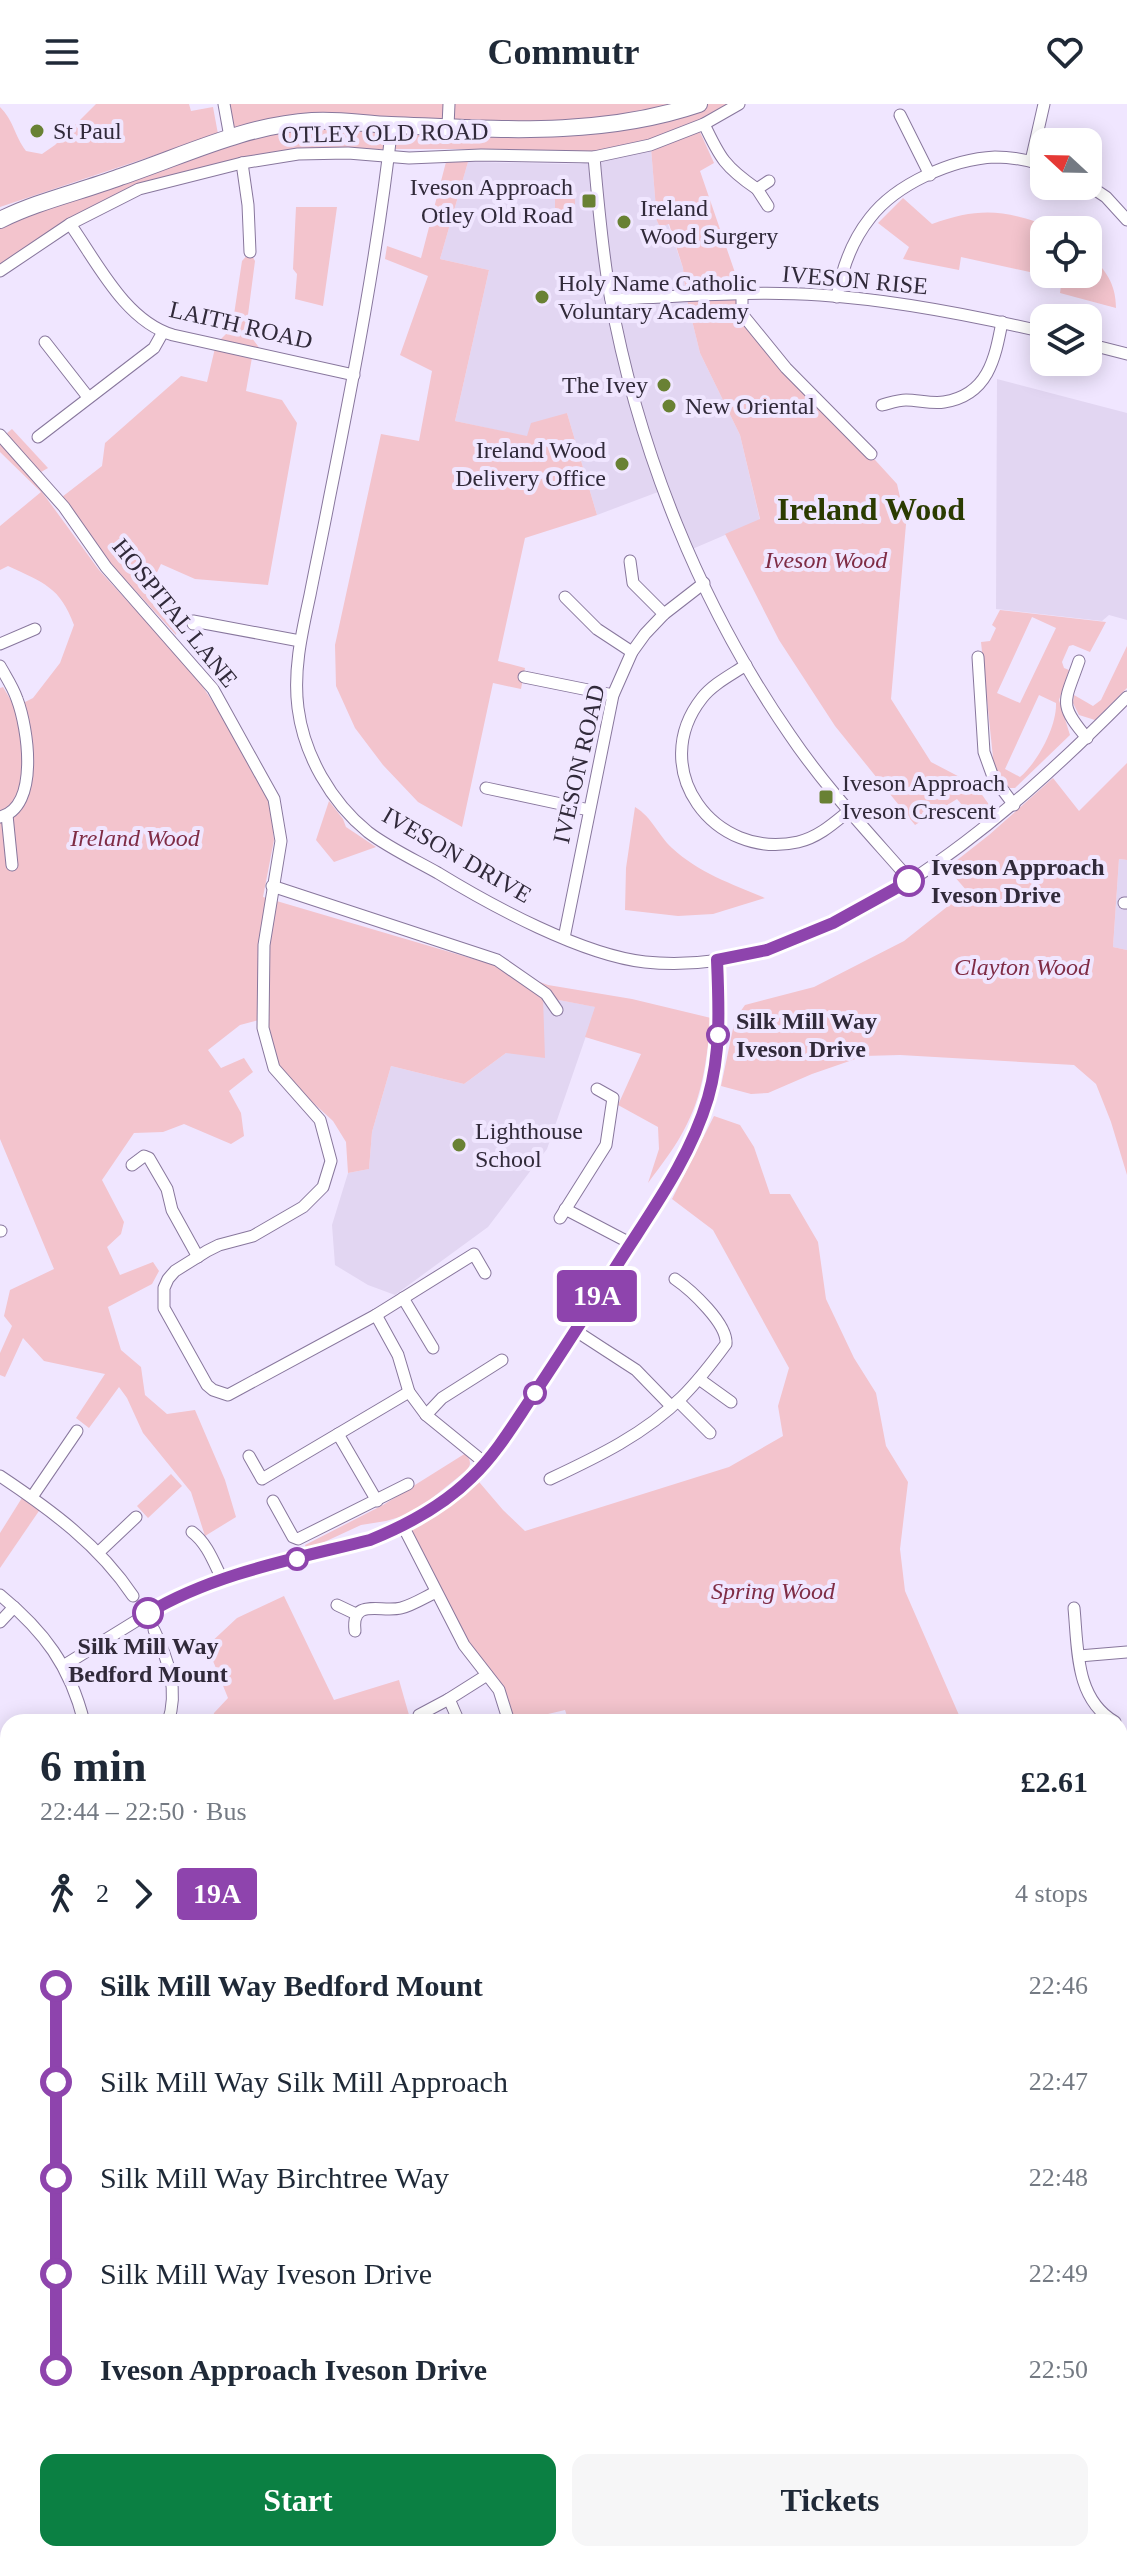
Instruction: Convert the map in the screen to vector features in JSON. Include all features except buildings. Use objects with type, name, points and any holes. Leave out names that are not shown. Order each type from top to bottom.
[{"type":"street","points":[[224,104],[230,137]]},
{"type":"street","points":[[448,126],[449,104]]},
{"type":"street","name":"OTLEY OLD ROAD","points":[[0,220],[25,208],[269,126],[314,121],[542,130],[583,128],[635,121],[699,104]]},
{"type":"street","name":"OTLEY OLD ROAD","points":[[0,271],[70,224],[139,189],[242,163],[298,154],[348,153],[388,157],[594,157],[650,145],[704,124],[739,104]]},
{"type":"street","points":[[1039,128],[1044,104]]},
{"type":"street","points":[[900,115],[930,175]]},
{"type":"street","points":[[704,124],[725,165],[757,189],[768,206]]},
{"type":"street","name":"IVESON DRIVE","points":[[392,125],[376,254],[300,641],[296,682],[304,733],[320,774],[346,810],[369,833],[455,884],[564,938],[600,952],[643,961],[683,963],[717,960],[767,950],[833,923],[910,880],[1014,805],[1127,697]]},
{"type":"street","points":[[594,157],[604,260],[635,404],[665,492],[704,583],[746,665],[792,738],[910,880]]},
{"type":"street","points":[[837,297],[846,258],[871,216],[901,190],[930,175],[983,158],[1030,161]]},
{"type":"street","points":[[242,163],[250,252]]},
{"type":"street","points":[[757,189],[769,181]]},
{"type":"street","points":[[1102,194],[1127,220]]},
{"type":"street","name":"LAITH ROAD","points":[[70,224],[125,303],[142,320],[163,332],[354,375]]},
{"type":"street","points":[[742,293],[742,314],[786,368],[871,454]]},
{"type":"street","name":"IVESON RISE","points":[[611,299],[742,293],[837,297],[941,310],[1030,329]]},
{"type":"street","points":[[882,405],[902,399],[944,402],[966,394],[986,378],[996,353],[1002,322]]},
{"type":"street","points":[[38,437],[154,348],[163,332]]},
{"type":"street","points":[[45,342],[88,397]]},
{"type":"street","points":[[1102,348],[1127,354]]},
{"type":"street","name":"HOSPITAL LANE","points":[[0,435],[64,507],[106,567],[213,689],[274,799],[281,841],[264,945],[263,1028],[274,1068],[320,1120],[331,1161],[323,1187],[303,1207],[253,1236],[219,1245],[198,1257]]},
{"type":"street","points":[[630,561],[633,583],[664,614]]},
{"type":"street","name":"IVESON ROAD","points":[[564,938],[613,695],[632,652],[645,634],[664,614],[704,583]]},
{"type":"street","points":[[565,597],[597,629],[632,652]]},
{"type":"street","points":[[193,624],[193,621],[300,641]]},
{"type":"street","points":[[0,644],[35,629]]},
{"type":"street","points":[[978,657],[984,752],[993,777],[1014,805]]},
{"type":"street","points":[[1079,661],[1066,708],[1069,717],[1087,738]]},
{"type":"street","points":[[746,665],[704,696],[687,726],[682,746],[682,768],[697,805],[710,820],[741,838],[782,845],[812,837],[850,810]]},
{"type":"street","points":[[0,666],[17,697],[25,726],[26,788],[19,805],[3,816],[12,865]]},
{"type":"street","points":[[524,677],[613,695]]},
{"type":"street","points":[[486,788],[589,810]]},
{"type":"street","points":[[272,886],[497,960],[546,994],[557,1010]]},
{"type":"street","points":[[63,1666],[170,1600],[222,1579],[370,1540],[403,1526],[455,1493],[485,1463],[576,1331],[679,1168],[698,1128],[709,1096],[718,1039],[717,960]]},
{"type":"street","points":[[597,1089],[613,1098],[608,1139],[562,1213],[630,1243]]},
{"type":"street","points":[[132,1165],[144,1156],[149,1158],[167,1189],[172,1210],[198,1257],[168,1279],[164,1288],[164,1308],[207,1385],[228,1395],[376,1315],[474,1254],[485,1273]]},
{"type":"street","points":[[550,1479],[602,1454],[646,1427],[675,1404],[726,1344],[727,1339],[693,1291],[675,1279]]},
{"type":"street","points":[[403,1298],[433,1348]]},
{"type":"street","points":[[376,1315],[398,1355],[409,1392],[426,1415],[485,1463]]},
{"type":"street","points":[[576,1331],[636,1370],[710,1433]]},
{"type":"street","points":[[426,1415],[442,1398],[502,1360]]},
{"type":"street","points":[[699,1379],[731,1402]]},
{"type":"street","points":[[249,1456],[262,1479],[409,1392]]},
{"type":"street","points":[[32,1497],[77,1431]]},
{"type":"street","points":[[338,1434],[377,1501]]},
{"type":"street","points":[[0,1476],[32,1497],[99,1552],[133,1596]]},
{"type":"street","points":[[273,1501],[293,1537],[298,1539],[408,1484]]},
{"type":"street","points":[[99,1552],[136,1517]]},
{"type":"street","points":[[403,1526],[464,1645],[499,1690],[506,1714]]},
{"type":"street","points":[[192,1532],[210,1554],[222,1579]]},
{"type":"street","points":[[355,1631],[356,1614],[367,1608],[399,1608],[436,1592]]},
{"type":"street","points":[[0,1595],[39,1630],[63,1666],[82,1714]]},
{"type":"street","points":[[337,1605],[356,1614]]},
{"type":"street","points":[[0,1622],[14,1607]]},
{"type":"street","points":[[1074,1608],[1087,1695],[1104,1714]]},
{"type":"street","points":[[154,1630],[164,1650],[174,1694],[170,1714]]},
{"type":"street","points":[[1079,1656],[1127,1652]]},
{"type":"street","points":[[421,1714],[487,1675]]},
{"type":"street","points":[[449,1699],[456,1714]]},
{"type":"shaded area","points":[[651,148],[657,221],[660,227],[668,224],[683,268],[686,296],[700,353],[740,435],[760,520],[683,553],[658,492],[597,515],[567,413],[528,437],[455,421],[489,270],[440,259],[468,162],[580,164]]},
{"type":"shaded area","points":[[997,379],[1127,413],[1127,620],[1109,615],[1102,621],[996,609]]},
{"type":"shaded area","points":[[1119,859],[1127,860],[1127,950],[1113,947]]},
{"type":"shaded area","name":"Lighthouse School","points":[[543,997],[596,1007],[547,1149],[488,1227],[395,1295],[368,1285],[335,1265],[332,1225],[348,1173],[369,1169],[372,1132],[391,1066],[464,1084],[506,1053]]},
{"type":"green space","points":[[96,104],[189,104],[191,111],[213,107],[218,134],[0,207],[0,107],[26,151],[42,154]]},
{"type":"green space","points":[[228,104],[729,104],[705,118],[648,141],[584,153],[501,149],[374,149],[298,154],[139,189],[0,271],[0,226],[236,142]]},
{"type":"green space","name":"Iveson Wood","points":[[700,132],[714,163],[700,171],[742,293],[742,314],[897,484],[906,524],[891,699],[931,762],[975,785],[990,806],[975,820],[957,799],[915,825],[835,726],[779,640],[725,534],[760,519],[740,435],[700,353],[686,296],[683,268],[669,224],[660,227],[657,221],[651,148]]},
{"type":"green space","points":[[446,162],[468,162],[440,259],[489,270],[455,421],[527,436],[531,423],[567,413],[597,515],[525,538],[498,661],[525,668],[521,689],[493,683],[462,827],[418,802],[383,765],[355,728],[336,686],[335,645],[381,434],[419,441],[432,371],[400,355],[428,276],[385,259],[387,246],[421,258]]},
{"type":"green space","points":[[555,187],[575,187],[575,219],[555,220]]},
{"type":"green space","points":[[903,198],[932,224],[980,213],[1025,218],[1030,220],[1030,272],[961,257],[959,270],[903,259],[909,247],[878,223]]},
{"type":"green space","points":[[296,207],[337,207],[323,306],[295,299]]},
{"type":"green space","points":[[250,252],[255,261],[246,330],[263,353],[253,352],[246,391],[282,400],[297,423],[268,585],[195,579],[161,564],[146,595],[182,611],[176,635],[110,563],[62,497],[102,466],[105,443],[181,376],[207,382],[216,344],[232,328],[242,261]]},
{"type":"green space","points":[[1102,268],[1114,291],[1116,308],[1102,304],[1060,293],[1061,288],[1102,288]]},
{"type":"green space","points":[[12,429],[48,468],[41,472],[6,434]]},
{"type":"green space","name":"Ireland Wood","points":[[0,441],[43,490],[99,570],[195,675],[222,716],[270,803],[274,840],[263,897],[494,965],[548,985],[632,999],[711,1018],[704,1072],[693,1111],[679,1139],[648,1183],[659,1149],[658,1127],[618,1105],[641,1054],[585,1037],[595,1007],[543,997],[545,1058],[506,1053],[464,1084],[391,1066],[372,1132],[369,1169],[348,1173],[346,1142],[333,1121],[277,1064],[267,1018],[240,1025],[208,1050],[221,1068],[244,1058],[253,1072],[229,1091],[241,1113],[244,1136],[231,1144],[184,1124],[163,1132],[134,1133],[102,1180],[124,1222],[121,1234],[107,1247],[120,1275],[153,1262],[159,1271],[152,1284],[108,1307],[121,1350],[141,1367],[145,1395],[167,1414],[195,1410],[225,1480],[236,1517],[205,1536],[191,1492],[143,1433],[119,1387],[89,1428],[76,1418],[105,1374],[44,1361],[23,1338],[5,1377],[0,1375],[0,1353],[12,1326],[4,1316],[10,1290],[54,1269],[0,1139],[0,688],[3,687],[15,707],[33,698],[60,663],[74,625],[63,602],[49,588],[8,566],[0,570],[0,526],[41,492],[0,452]]},
{"type":"green space","points":[[1000,610],[1106,622],[1090,652],[1069,646],[1062,662],[1064,668],[1069,670],[1059,700],[1070,735],[1015,788],[999,782],[994,767],[981,642],[990,641],[996,628],[992,625]],"holes":[[[1032,617],[1056,628],[1020,703],[997,693]],[[1039,695],[1056,703],[1053,722],[1040,753],[1020,777],[1005,769]]]},
{"type":"green space","points":[[1127,646],[1127,688],[1095,720],[1079,715],[1073,703],[1074,695],[1093,706],[1101,700]]},
{"type":"green space","name":"Clayton Wood","points":[[1127,763],[1127,860],[1119,859],[1113,947],[1127,950],[1127,1175],[1096,1084],[1074,1065],[900,1055],[864,1056],[768,1093],[751,1094],[721,1086],[735,1019],[745,1005],[814,987],[904,941],[967,891],[947,868],[1053,778],[1079,811]]},
{"type":"green space","points":[[329,801],[346,827],[376,847],[334,862],[316,840]]},
{"type":"green space","points":[[635,807],[672,848],[693,864],[765,898],[713,914],[678,916],[625,910],[626,868]]},
{"type":"green space","name":"Spring Wood","points":[[714,1116],[740,1125],[754,1147],[770,1194],[790,1194],[818,1242],[826,1299],[854,1358],[876,1393],[886,1446],[908,1482],[900,1549],[905,1591],[959,1714],[566,1714],[565,1710],[548,1714],[509,1714],[464,1645],[403,1526],[474,1476],[525,1531],[729,1467],[783,1436],[778,1406],[789,1368],[713,1230],[672,1199]]},
{"type":"green space","points":[[466,1453],[470,1462],[467,1470],[426,1503],[403,1516],[361,1525],[307,1550],[305,1545],[383,1505]]},
{"type":"green space","points":[[171,1474],[182,1486],[148,1518],[137,1506]]},
{"type":"green space","points":[[25,1493],[43,1505],[0,1568],[0,1533]]},
{"type":"green space","points":[[284,1596],[334,1700],[399,1680],[409,1714],[214,1714],[228,1698],[207,1646],[237,1618]]},
{"type":"bus line","name":"19A","points":[[148,1613],[170,1600],[222,1579],[370,1540],[403,1526],[438,1505],[474,1476],[503,1441],[576,1331],[686,1155],[709,1096],[716,1057],[719,1004],[717,960],[767,950],[833,923],[909,881]]},
{"type":"place","name":"St Paul","points":[[37,131]]},
{"type":"place","name":"Iveson Approach Otley Old Road","points":[[589,201]]},
{"type":"place","name":"Ireland Wood Surgery","points":[[624,222]]},
{"type":"place","name":"Holy Name Catholic Voluntary Academy","points":[[542,297]]},
{"type":"place","name":"The Ivey","points":[[664,385]]},
{"type":"place","name":"New Oriental","points":[[669,406]]},
{"type":"place","name":"Ireland Wood Delivery Office","points":[[622,464]]},
{"type":"place","name":"Iveson Approach Iveson Crescent","points":[[826,797]]},
{"type":"place","name":"Iveson Approach Iveson Drive","points":[[909,881]]},
{"type":"place","name":"Silk Mill Way Iveson Drive","points":[[718,1035]]},
{"type":"place","name":"Lighthouse School","points":[[459,1145]]},
{"type":"place","name":"Silk Mill Way Bedford Mount","points":[[148,1613]]},
{"type":"district","name":"Ireland Wood","points":[[871,509]]}]
